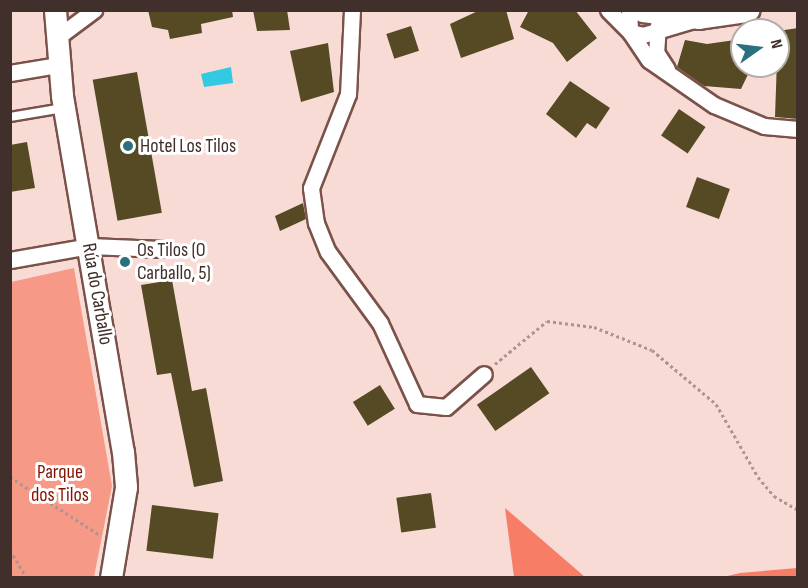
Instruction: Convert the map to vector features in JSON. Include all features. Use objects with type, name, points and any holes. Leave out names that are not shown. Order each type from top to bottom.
[{"type":"main road","points":[[653,17],[699,17],[747,10]]},
{"type":"street","name":"Rúa do Carballo","points":[[55,10],[55,39],[64,108],[123,452],[126,487],[119,547],[111,578]]},
{"type":"street","points":[[55,39],[94,10]]},
{"type":"street","points":[[352,10],[348,94],[311,188],[316,223],[328,252],[380,323],[417,404],[446,406],[484,374]]},
{"type":"street","points":[[608,10],[630,32],[641,52],[714,105],[764,126],[798,129]]},
{"type":"street","points":[[629,10],[630,32]]},
{"type":"street","points":[[630,32],[653,17],[656,52],[673,76]]},
{"type":"street","points":[[10,73],[58,65]]},
{"type":"street","points":[[10,260],[89,246],[162,249]]},
{"type":"lane","points":[[10,117],[64,108]]},
{"type":"path","points":[[484,374],[547,321],[594,327],[652,350],[716,404],[758,477],[774,496],[798,510]]},
{"type":"path","points":[[10,477],[119,547]]},
{"type":"path","points":[[10,550],[27,578]]},
{"type":"green space","name":"Parque dos Tilos","points":[[74,268],[112,486],[94,577],[11,577],[11,282]]},
{"type":"shaded area","points":[[505,508],[585,577],[514,577]]},
{"type":"shaded area","points":[[797,568],[797,577],[723,577],[740,573]]},
{"type":"water","points":[[231,67],[233,83],[204,87],[201,74]]},
{"type":"building","points":[[148,10],[232,10],[233,17],[201,24],[202,33],[170,39],[168,30],[152,27]]},
{"type":"building","points":[[253,10],[287,10],[290,30],[257,31]]},
{"type":"building","points":[[480,10],[506,10],[514,39],[461,58],[450,24]]},
{"type":"building","points":[[529,10],[575,10],[597,38],[567,62],[553,43],[520,27]]},
{"type":"building","points":[[411,26],[419,51],[394,59],[386,34]]},
{"type":"building","points":[[798,28],[798,119],[775,117],[776,78],[790,78],[790,29]]},
{"type":"building","points":[[685,40],[707,44],[730,41],[730,78],[746,78],[741,89],[704,86],[677,67]]},
{"type":"building","points":[[328,43],[334,92],[301,102],[290,51]]},
{"type":"building","name":"Hotel Los Tilos","points":[[137,72],[162,213],[118,221],[93,80]]},
{"type":"building","points":[[570,81],[610,108],[596,129],[587,123],[576,138],[546,114]]},
{"type":"building","points":[[679,109],[706,127],[688,153],[661,136]]},
{"type":"building","points":[[27,142],[35,188],[10,192],[10,145]]},
{"type":"building","points":[[697,177],[730,189],[719,219],[686,207]]},
{"type":"building","points":[[303,203],[306,219],[280,231],[275,216]]},
{"type":"building","points":[[172,280],[192,391],[206,388],[223,481],[194,487],[171,373],[157,375],[141,285]]},
{"type":"building","points":[[531,367],[549,393],[495,431],[477,405]]},
{"type":"building","points":[[380,385],[395,409],[368,426],[353,402]]},
{"type":"building","points":[[431,493],[436,528],[401,533],[396,498]]},
{"type":"building","points":[[152,505],[219,513],[213,559],[146,551]]},
{"type":"place","name":"Hotel Los Tilos","points":[[128,146]]},
{"type":"place","name":"Os Tilos (O Carballo, 5)","points":[[125,262]]}]
